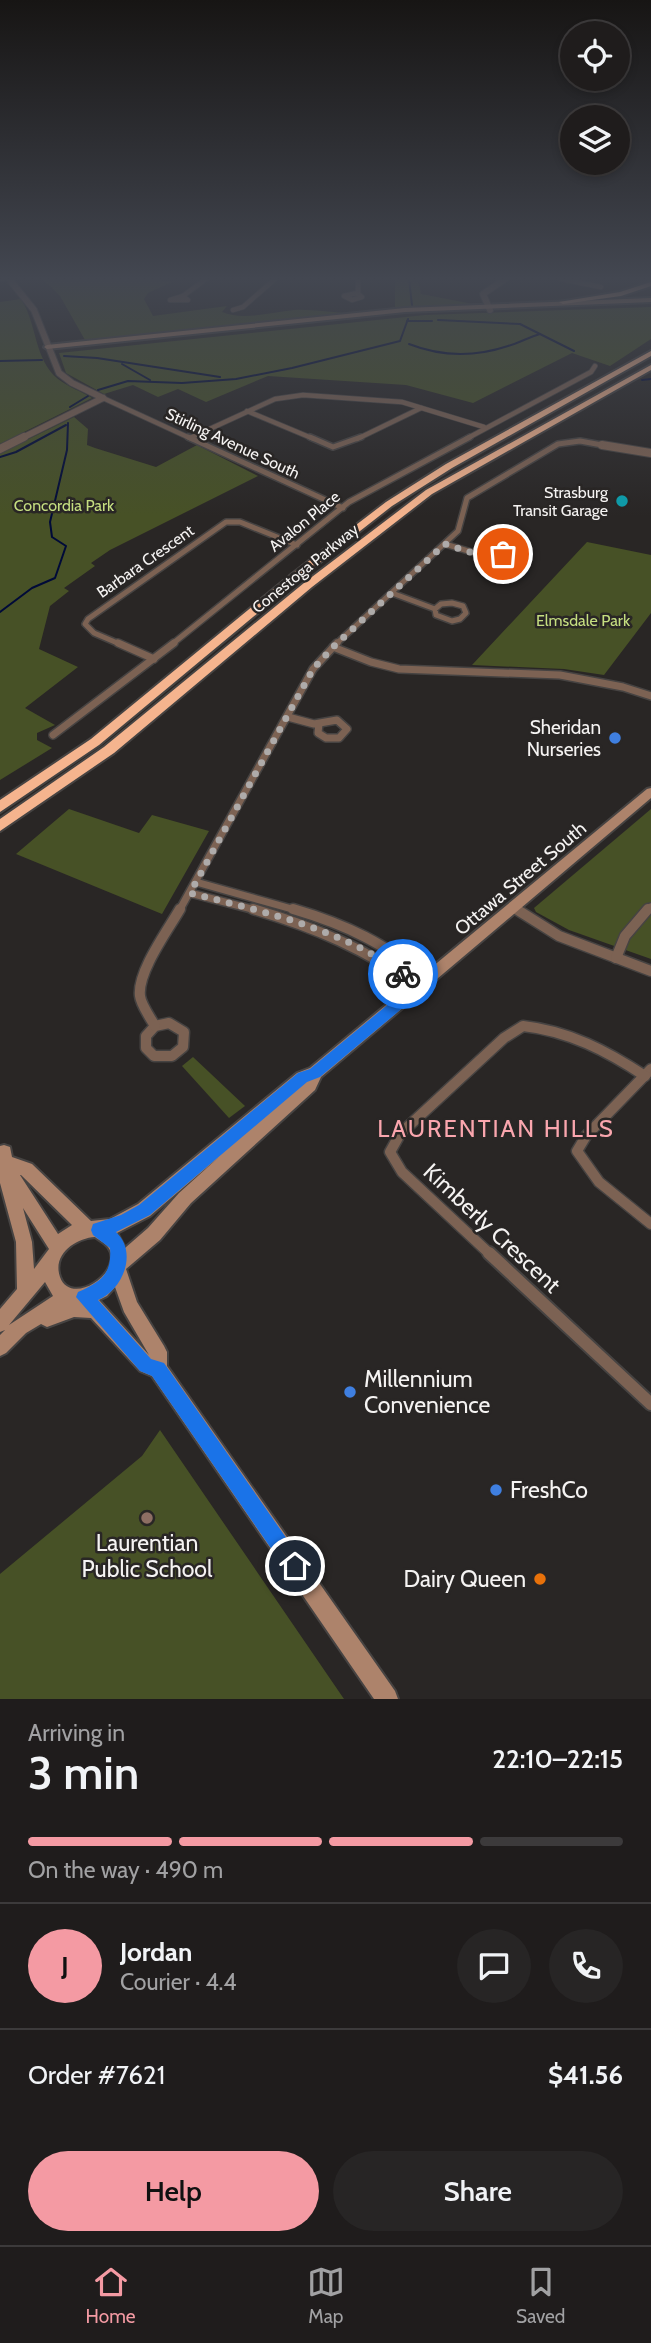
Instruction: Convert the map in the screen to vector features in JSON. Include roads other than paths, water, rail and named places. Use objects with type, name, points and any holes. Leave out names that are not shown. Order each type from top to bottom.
[{"type":"highway","points":[[614,373],[635,358]]},
{"type":"highway","name":"Conestoga Parkway","points":[[0,807],[95,741],[388,504],[449,466],[641,358]]},
{"type":"highway","name":"Conestoga Parkway","points":[[0,826],[109,750],[318,577],[429,492],[506,446],[651,369]]},
{"type":"main road","name":"Ottawa Street South","points":[[315,1073],[651,792]]},
{"type":"main road","points":[[0,1323],[71,1234],[125,1221],[144,1210],[293,1085],[315,1073]]},
{"type":"main road","points":[[20,1327],[67,1310],[105,1287],[118,1266],[154,1234],[212,1172],[310,1085],[315,1073]]},
{"type":"main road","points":[[5,1153],[93,1229],[113,1239],[118,1246],[118,1266],[130,1306],[158,1352],[158,1369],[387,1699]]},
{"type":"main road","points":[[5,1153],[13,1178],[54,1254],[52,1279],[56,1286],[82,1301],[146,1365],[158,1369]]},
{"type":"main road","points":[[5,1153],[5,1172],[24,1242],[26,1292]]},
{"type":"main road","points":[[0,1347],[20,1327],[82,1301]]},
{"type":"street","name":"Stirling Avenue South","points":[[52,358],[62,376],[103,398],[342,508]]},
{"type":"street","name":"Avalon Place","points":[[53,735],[342,508],[484,427],[591,372],[595,366]]},
{"type":"street","points":[[190,438],[275,399],[303,395],[391,400],[484,427]]},
{"type":"street","points":[[0,449],[103,398]]},
{"type":"street","points":[[247,411],[333,447],[347,444],[421,408]]},
{"type":"street","points":[[155,1026],[143,1008],[140,997],[141,983],[149,962],[197,882],[313,669],[333,647],[462,527],[463,504],[469,496],[558,444],[580,441],[651,453]]},
{"type":"street","name":"Barbara Crescent","points":[[153,659],[94,633],[85,624],[88,618],[226,522],[240,522],[297,545]]},
{"type":"street","points":[[445,544],[488,558]]},
{"type":"street","points":[[392,593],[435,609]]},
{"type":"street","points":[[452,603],[463,606],[466,615],[458,620],[447,620],[436,615],[435,609],[441,604],[452,603]]},
{"type":"street","points":[[333,647],[371,662],[399,668],[582,678],[649,693]]},
{"type":"street","points":[[288,717],[319,724]]},
{"type":"street","points":[[197,882],[337,922],[386,946],[424,982]]},
{"type":"street","points":[[190,893],[306,924],[366,950],[424,982]]},
{"type":"street","points":[[616,958],[629,927],[651,907]]},
{"type":"street","points":[[514,908],[559,936],[651,971]]},
{"type":"street","points":[[174,1024],[184,1032],[183,1046],[176,1053],[161,1058],[149,1053],[145,1041],[155,1026],[174,1024]]},
{"type":"street","name":"Kimberly Crescent","points":[[648,1072],[590,1044],[547,1030],[523,1026],[504,1038],[400,1134],[390,1152],[401,1171],[651,1404]]},
{"type":"street","points":[[648,1072],[586,1136],[577,1151],[581,1164],[592,1175],[651,1224]]},
{"type":"waterway","points":[[99,358],[220,377]]},
{"type":"waterway","points":[[98,390],[128,381],[182,383],[236,379],[331,358]]},
{"type":"waterway","points":[[0,361],[42,360]]},
{"type":"waterway","points":[[122,364],[150,380]]},
{"type":"waterway","points":[[642,380],[651,379]]},
{"type":"waterway","points":[[70,407],[88,396]]},
{"type":"waterway","points":[[0,612],[32,588],[55,578],[66,546],[52,537],[50,522],[67,450],[68,423]]},
{"type":"waterway","points":[[0,457],[16,452],[66,425]]},
{"type":"place","name":"Strasburg Transit Garage","points":[[622,501]]},
{"type":"place","name":"Sheridan Nurseries","points":[[615,738]]},
{"type":"place","name":"Millennium Convenience","points":[[350,1392]]},
{"type":"place","name":"FreshCo","points":[[496,1490]]},
{"type":"place","name":"Laurentian Public School","points":[[147,1518]]},
{"type":"place","name":"Dairy Queen","points":[[540,1579]]},
{"type":"district","name":"LAURENTIAN HILLS","points":[[496,1129]]},
{"type":"park label","name":"Concordia Park","points":[[64,505]]},
{"type":"park label","name":"Elmsdale Park","points":[[583,620]]}]
